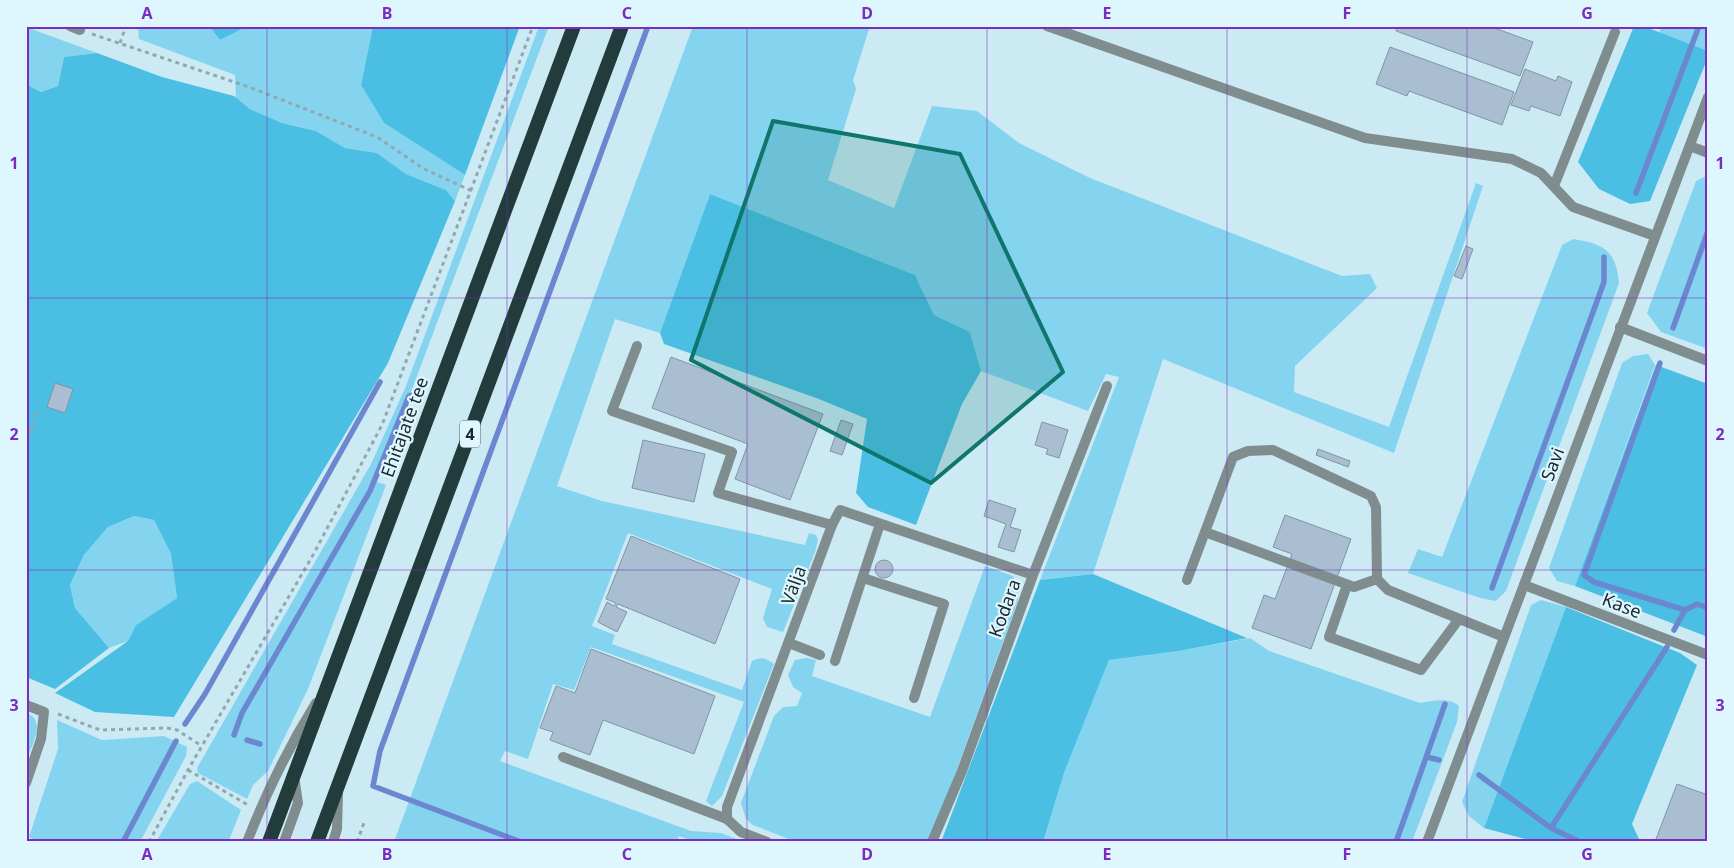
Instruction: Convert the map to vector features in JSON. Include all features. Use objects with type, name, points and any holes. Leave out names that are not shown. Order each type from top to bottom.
[{"type":"highway","name":"Ehitajate tee","points":[[269,842],[574,26]]},
{"type":"highway","name":"4","points":[[318,842],[622,26]]},
{"type":"street","points":[[1047,26],[1365,138],[1512,159],[1541,173],[1573,207],[1655,236]]},
{"type":"street","points":[[1554,186],[1615,32]]},
{"type":"street","name":"Savi","points":[[1427,842],[1708,98]]},
{"type":"street","points":[[1690,146],[1708,153]]},
{"type":"street","points":[[1620,327],[1708,361]]},
{"type":"street","points":[[636,346],[612,411],[732,452],[718,493],[832,525],[840,510],[1033,575]]},
{"type":"street","name":"Kodara","points":[[932,842],[962,771],[1033,575],[1108,386]]},
{"type":"street","points":[[1187,580],[1233,457],[1248,451],[1273,450],[1371,496],[1376,507],[1377,579],[1388,590],[1504,637]]},
{"type":"street","points":[[835,661],[880,524]]},
{"type":"street","name":"Välja","points":[[727,819],[727,807],[832,525]]},
{"type":"street","points":[[1205,532],[1354,588],[1377,579]]},
{"type":"street","points":[[862,578],[944,604],[914,698]]},
{"type":"street","points":[[1347,585],[1329,638],[1421,670],[1459,619]]},
{"type":"street","name":"Kase","points":[[1524,585],[1708,655]]},
{"type":"street","points":[[789,643],[820,655]]},
{"type":"street","points":[[247,842],[262,801],[290,743],[328,686]]},
{"type":"street","points":[[26,705],[44,712],[41,739],[26,783]]},
{"type":"street","points":[[564,757],[727,819],[741,832],[767,842]]},
{"type":"street","points":[[284,842],[298,802],[294,775]]},
{"type":"street","points":[[333,842],[337,829],[339,785]]},
{"type":"path","points":[[120,43],[126,26]]},
{"type":"path","points":[[149,842],[188,770],[313,555],[382,425],[533,26]]},
{"type":"path","points":[[75,28],[269,94],[377,137],[424,169],[472,190]]},
{"type":"path","points":[[26,447],[37,412]]},
{"type":"path","points":[[44,712],[68,717],[100,730],[167,728],[177,730],[202,746]]},
{"type":"path","points":[[188,770],[250,806]]},
{"type":"path","points":[[357,842],[365,820]]},
{"type":"highlighted area","points":[[773,121],[960,154],[1063,372],[931,483],[691,360]]},
{"type":"shaded area","points":[[138,26],[209,26],[220,40],[248,26],[373,26],[361,85],[384,123],[465,175],[455,201],[446,190],[406,174],[377,153],[345,148],[316,131],[282,123],[250,109],[236,98],[235,75],[139,39]]},
{"type":"shaded area","points":[[209,26],[248,26],[220,40]]},
{"type":"shaded area","points":[[373,26],[520,26],[465,175],[384,123],[361,85]]},
{"type":"shaded area","points":[[539,26],[549,26],[377,482],[386,485],[308,689],[268,771],[253,785],[247,799],[198,773],[197,768],[371,464],[406,386]]},
{"type":"shaded area","points":[[693,26],[870,26],[853,80],[856,89],[828,180],[894,208],[932,106],[977,111],[1019,143],[1090,178],[1342,276],[1370,274],[1377,288],[1295,366],[1294,392],[1389,427],[1476,183],[1483,186],[1394,453],[1163,359],[1093,574],[1040,580],[1119,377],[1106,374],[1088,411],[981,371],[970,332],[934,315],[915,275],[710,194],[660,333],[615,319],[557,486],[602,501],[805,545],[809,533],[816,535],[818,540],[815,552],[783,632],[767,627],[763,618],[772,589],[628,533],[592,626],[615,635],[612,644],[742,690],[752,661],[763,658],[774,664],[722,796],[712,806],[706,801],[744,702],[591,647],[574,690],[553,684],[528,759],[505,751],[500,761],[691,831],[721,833],[744,842],[695,842],[679,836],[677,842],[394,842]]},
{"type":"shaded area","points":[[1634,26],[1643,26],[1708,51],[1708,57],[1650,201],[1630,204],[1599,189],[1578,162]]},
{"type":"shaded area","points":[[1661,26],[1708,26],[1708,51],[1659,33]]},
{"type":"shaded area","points":[[26,27],[97,53],[64,57],[58,86],[41,92],[26,84]]},
{"type":"shaded area","points":[[97,53],[162,77],[234,96],[250,109],[282,123],[316,131],[345,148],[377,153],[406,174],[446,190],[455,201],[388,363],[174,717],[95,712],[55,693],[128,641],[136,625],[177,598],[171,554],[154,520],[134,516],[108,527],[84,555],[70,585],[75,608],[109,648],[55,689],[26,677],[26,84],[41,92],[58,86],[64,57]]},
{"type":"shaded area","points":[[1708,175],[1708,349],[1661,332],[1647,313],[1696,181]]},
{"type":"shaded area","points":[[710,194],[915,275],[934,315],[970,332],[981,371],[962,404],[916,525],[868,507],[856,493],[867,419],[819,399],[664,344],[660,333]]},
{"type":"shaded area","points":[[1573,239],[1593,243],[1607,251],[1615,263],[1619,283],[1506,591],[1496,601],[1480,598],[1408,573],[1418,549],[1442,557],[1562,245]]},
{"type":"shaded area","points":[[1648,354],[1655,365],[1575,586],[1557,581],[1549,568],[1622,363],[1633,356]]},
{"type":"shaded area","points":[[1656,365],[1708,384],[1708,637],[1575,586]]},
{"type":"shaded area","points":[[134,516],[154,520],[171,554],[177,598],[136,625],[128,641],[109,648],[75,608],[70,585],[84,555],[108,527]]},
{"type":"shaded area","points":[[985,566],[1013,576],[1017,584],[1018,600],[956,772],[928,842],[796,842],[753,825],[746,819],[741,803],[774,716],[783,707],[797,706],[802,693],[793,687],[788,675],[795,660],[807,658],[816,660],[812,676],[930,717]]},
{"type":"shaded area","points":[[1093,574],[1247,638],[1179,651],[1109,660],[1064,773],[1043,842],[941,842],[1040,580]]},
{"type":"shaded area","points":[[1541,600],[1566,607],[1484,828],[1469,816],[1462,802],[1531,605]]},
{"type":"shaded area","points":[[1566,607],[1680,653],[1697,665],[1632,824],[1639,839],[1645,842],[1536,842],[1484,828]]},
{"type":"shaded area","points":[[1250,638],[1269,651],[1420,703],[1450,701],[1459,706],[1457,722],[1412,842],[1043,842],[1064,773],[1109,660],[1179,651]]},
{"type":"shaded area","points":[[26,713],[36,721],[37,727],[27,759]]},
{"type":"shaded area","points":[[57,720],[102,740],[164,736],[187,747],[186,756],[140,842],[38,842],[29,837],[58,749]]},
{"type":"shaded area","points":[[197,781],[241,810],[229,840],[231,842],[156,842],[190,784]]},
{"type":"building","points":[[1397,26],[1489,26],[1533,42],[1520,76],[1396,31]]},
{"type":"building","points":[[1390,47],[1514,92],[1502,125],[1409,91],[1407,96],[1376,84]]},
{"type":"building","points":[[1525,69],[1556,81],[1558,76],[1572,82],[1560,116],[1531,106],[1529,111],[1511,105]]},
{"type":"building","points":[[1466,246],[1473,249],[1462,279],[1454,276]]},
{"type":"building","points":[[671,357],[823,414],[790,500],[735,479],[748,444],[652,408]]},
{"type":"building","points":[[55,383],[73,389],[65,413],[47,407]]},
{"type":"building","points":[[841,420],[853,424],[842,455],[830,451]]},
{"type":"building","points":[[1042,422],[1068,430],[1059,458],[1046,454],[1048,449],[1035,445]]},
{"type":"building","points":[[643,440],[705,454],[694,502],[632,488]]},
{"type":"building","points":[[1318,449],[1350,461],[1348,467],[1316,455]]},
{"type":"building","points":[[989,500],[1016,509],[1010,527],[1021,530],[1014,552],[998,547],[1006,524],[984,516]]},
{"type":"building","points":[[1285,515],[1351,539],[1311,649],[1252,628],[1264,595],[1275,599],[1292,554],[1273,547]]},
{"type":"building","points":[[631,536],[740,579],[715,644],[618,604],[616,607],[627,612],[617,632],[598,622],[607,602],[614,606],[616,603],[606,599]]},
{"type":"building","points":[[884,560],[890,563],[893,569],[890,575],[884,578],[878,575],[875,569],[878,563]]},
{"type":"building","points":[[591,649],[715,696],[694,754],[603,720],[590,755],[550,740],[553,732],[540,728],[556,686],[575,693]]},
{"type":"building","points":[[1677,784],[1708,795],[1708,842],[1663,842],[1656,839]]},
{"type":"waterway","points":[[521,842],[373,786],[380,751],[648,26]]},
{"type":"waterway","points":[[1636,193],[1699,26]]},
{"type":"waterway","points":[[1673,328],[1708,231]]},
{"type":"waterway","points":[[1492,588],[1604,282],[1604,257]]},
{"type":"waterway","points":[[1660,363],[1584,575],[1594,582],[1685,610]]},
{"type":"waterway","points":[[185,724],[205,694],[380,382]]},
{"type":"waterway","points":[[234,735],[242,713],[370,491],[409,396],[412,395]]},
{"type":"waterway","points":[[1674,630],[1685,610],[1697,604],[1708,608]]},
{"type":"waterway","points":[[1479,775],[1551,828],[1667,647]]},
{"type":"waterway","points":[[1396,842],[1445,704]]},
{"type":"waterway","points":[[247,740],[260,744]]},
{"type":"waterway","points":[[123,842],[176,741]]},
{"type":"waterway","points":[[1427,757],[1439,760]]},
{"type":"waterway","points":[[1551,828],[1580,842]]}]
